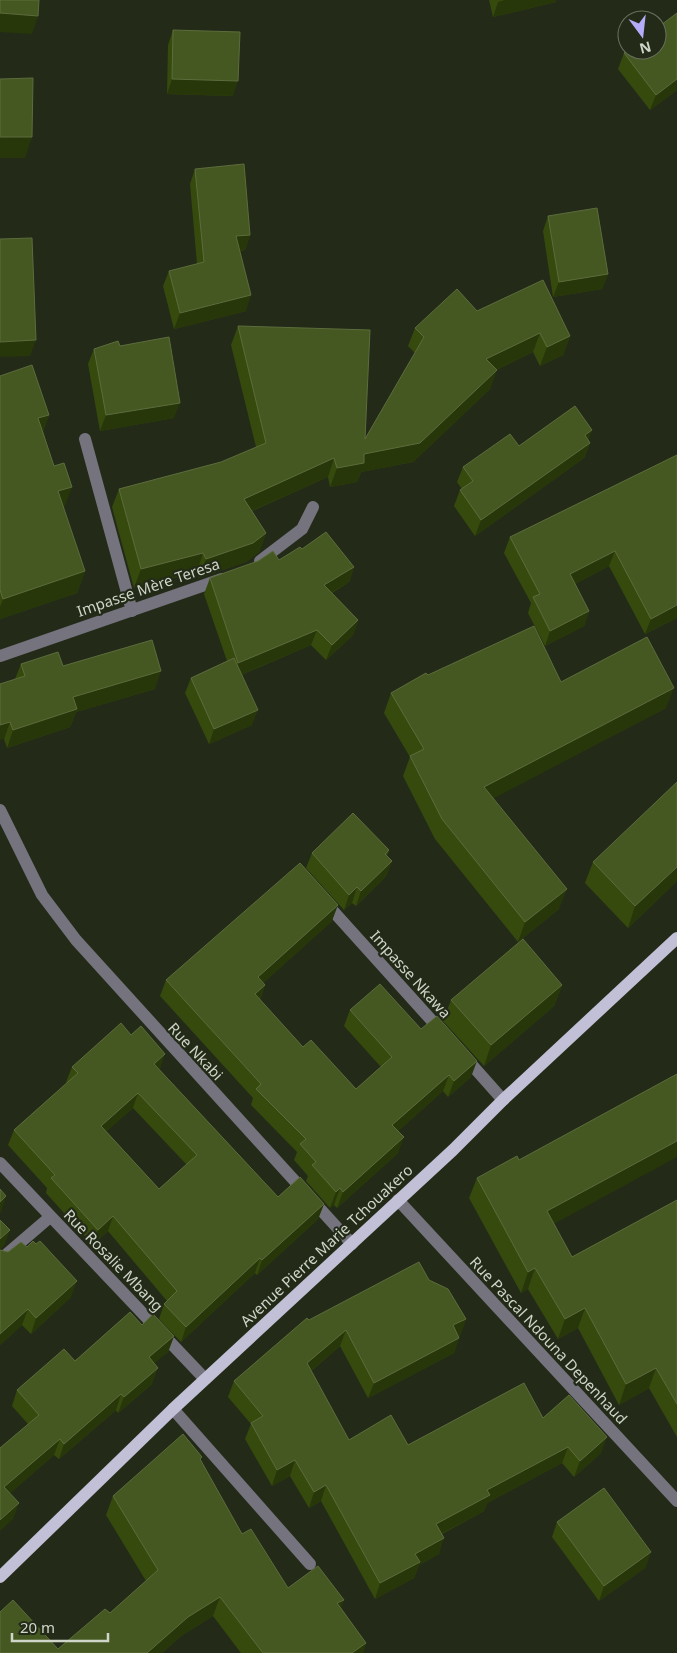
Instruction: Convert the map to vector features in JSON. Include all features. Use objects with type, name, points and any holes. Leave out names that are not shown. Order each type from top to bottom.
[{"type":"main road","name":"Avenue Pierre Marie Tchouakero","points":[[0,1577],[173,1409],[352,1244],[677,938]]},
{"type":"street","points":[[86,439],[132,611]]},
{"type":"street","points":[[250,569],[302,529],[313,507]]},
{"type":"street","name":"Impasse Mère Teresa","points":[[0,656],[231,575]]},
{"type":"street","name":"Rue Nkabi","points":[[0,810],[42,896],[76,940],[352,1244]]},
{"type":"street","name":"Impasse Nkawa","points":[[316,892],[503,1100]]},
{"type":"street","name":"Rue Rosalie Mbang","points":[[0,1163],[50,1218],[205,1379]]},
{"type":"street","name":"Rue Pascal Ndouna Depenhaud","points":[[398,1200],[677,1502]]},
{"type":"street","points":[[0,1260],[50,1218]]},
{"type":"street","points":[[173,1409],[310,1564]]},
{"type":"building","points":[[0,0],[39,0],[38,16],[0,13]]},
{"type":"building","points":[[677,13],[677,79],[656,95],[629,60],[667,60],[667,20]]},
{"type":"building","points":[[173,30],[240,32],[238,81],[172,79]]},
{"type":"building","points":[[33,78],[32,137],[0,137],[0,79]]},
{"type":"building","points":[[244,164],[250,235],[236,236],[251,295],[180,313],[169,271],[204,262],[195,169]]},
{"type":"building","points":[[597,208],[608,274],[559,282],[548,216]]},
{"type":"building","points":[[32,238],[36,340],[0,342],[0,239]]},
{"type":"building","points":[[543,280],[570,336],[547,347],[540,333],[486,359],[497,370],[420,443],[364,454],[364,463],[337,468],[334,458],[244,499],[266,533],[253,543],[206,559],[203,553],[141,569],[119,489],[221,462],[266,443],[238,326],[370,330],[365,439],[424,337],[415,328],[457,289],[477,311]]},
{"type":"building","points":[[169,337],[180,403],[106,415],[94,349],[118,341],[120,346]]},
{"type":"building","points":[[32,365],[49,415],[38,418],[54,466],[64,463],[72,487],[58,491],[85,571],[3,599],[0,590],[0,376]]},
{"type":"building","points":[[575,406],[592,430],[585,435],[590,443],[481,520],[460,490],[473,481],[463,467],[510,434],[519,446]]},
{"type":"building","points":[[677,455],[677,605],[651,619],[615,551],[570,574],[589,611],[550,631],[533,597],[540,594],[510,537]]},
{"type":"building","points":[[326,532],[354,567],[324,585],[358,620],[332,645],[317,630],[238,663],[210,578],[258,561],[273,551],[279,560],[300,547],[302,549]]},
{"type":"building","points":[[534,626],[561,682],[647,637],[674,688],[484,787],[567,889],[525,922],[442,819],[410,756],[424,749],[391,693],[426,673],[428,675]]},
{"type":"building","points":[[152,640],[161,671],[73,697],[77,709],[13,730],[10,722],[0,725],[0,684],[25,676],[21,664],[58,652],[63,666]]},
{"type":"building","points":[[234,658],[258,710],[214,729],[191,678]]},
{"type":"building","points":[[677,782],[677,867],[635,906],[593,862]]},
{"type":"building","points":[[353,813],[389,850],[385,854],[392,861],[361,891],[357,887],[349,895],[312,853]]},
{"type":"building","points":[[300,863],[338,905],[258,977],[265,985],[255,994],[303,1047],[311,1040],[356,1089],[392,1057],[350,1010],[380,984],[421,1029],[437,1016],[477,1061],[454,1081],[449,1075],[392,1125],[404,1137],[343,1192],[340,1188],[336,1192],[312,1165],[316,1162],[300,1144],[306,1139],[256,1089],[261,1084],[166,980]]},
{"type":"building","points":[[523,939],[562,985],[491,1045],[451,1000]]},
{"type":"building","points":[[121,1023],[131,1035],[141,1026],[165,1054],[154,1064],[278,1197],[300,1177],[324,1204],[262,1260],[260,1258],[186,1327],[164,1304],[177,1291],[113,1216],[98,1230],[51,1178],[55,1175],[14,1130],[78,1073],[72,1067]],"holes":[[[138,1093],[197,1155],[159,1189],[101,1126]]]},
{"type":"building","points":[[677,1074],[677,1141],[547,1211],[572,1257],[677,1200],[677,1404],[656,1368],[626,1384],[585,1308],[565,1319],[535,1268],[528,1272],[477,1178],[517,1156],[519,1160]]},
{"type":"building","points":[[0,1189],[6,1196],[0,1202]]},
{"type":"building","points":[[0,1220],[10,1230],[0,1239]]},
{"type":"building","points":[[33,1241],[36,1244],[40,1241],[77,1281],[36,1318],[28,1309],[0,1334],[0,1250],[8,1252],[21,1242],[27,1247]]},
{"type":"building","points":[[419,1262],[429,1280],[448,1289],[466,1319],[453,1325],[459,1338],[374,1383],[346,1330],[307,1363],[349,1440],[391,1415],[408,1445],[524,1383],[543,1418],[569,1395],[607,1437],[580,1461],[568,1447],[487,1490],[490,1495],[436,1524],[444,1538],[415,1554],[420,1562],[380,1583],[326,1485],[314,1492],[295,1460],[277,1470],[251,1423],[263,1416],[234,1381],[307,1318],[309,1320]]},
{"type":"building","points":[[130,1312],[142,1325],[153,1314],[174,1336],[149,1357],[158,1368],[124,1397],[121,1394],[64,1444],[60,1439],[4,1487],[19,1503],[0,1520],[0,1448],[39,1415],[17,1390],[64,1349],[75,1361]]},
{"type":"building","points":[[183,1434],[202,1457],[200,1459],[242,1534],[251,1529],[288,1588],[318,1566],[344,1600],[337,1603],[366,1643],[352,1653],[263,1653],[220,1597],[188,1617],[147,1653],[0,1653],[0,1612],[13,1600],[58,1649],[105,1609],[110,1613],[158,1570],[113,1496]]},
{"type":"building","points":[[604,1488],[651,1552],[604,1586],[557,1522]]}]
